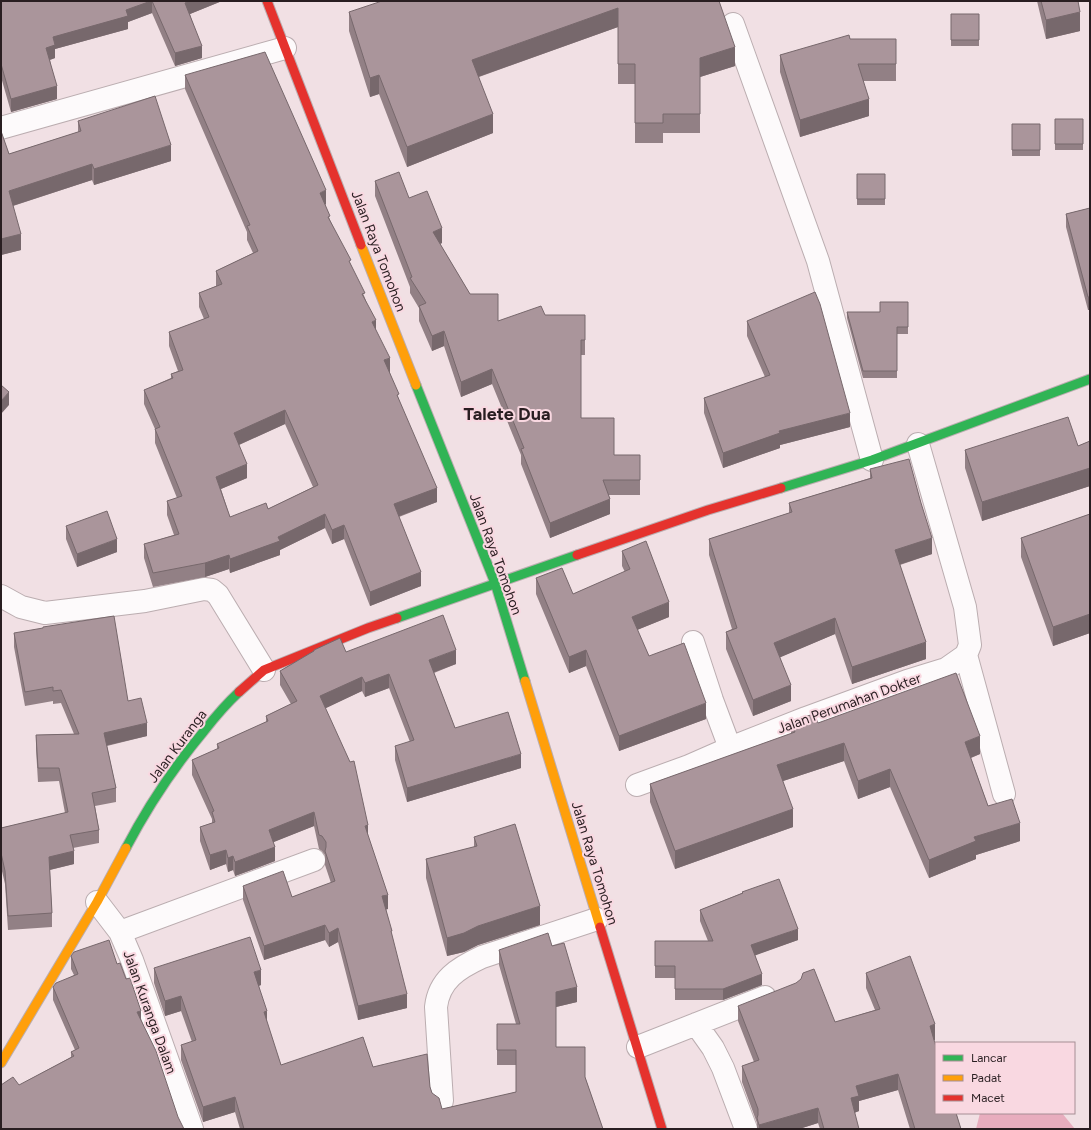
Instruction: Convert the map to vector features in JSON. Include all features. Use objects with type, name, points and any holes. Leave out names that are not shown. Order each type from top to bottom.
[{"type":"main road","name":"Jalan Raya Tomohon","points":[[267,1],[357,235],[495,583],[662,1129]]},
{"type":"main road","name":"Jalan Kuranga","points":[[1,1063],[96,902],[143,816],[187,752],[228,702],[264,670],[368,628],[495,583],[708,510],[872,460],[1090,379]]},
{"type":"street","points":[[733,24],[818,261],[872,460]]},
{"type":"street","points":[[1,128],[285,48]]},
{"type":"street","points":[[918,444],[965,607],[970,645],[966,654],[1004,794]]},
{"type":"street","points":[[1,596],[21,606],[44,613],[145,601],[204,589],[212,590],[218,595],[264,670]]},
{"type":"street","points":[[693,642],[730,748]]},
{"type":"street","name":"Jalan Perumahan Dokter","points":[[637,785],[689,766],[806,718],[907,681],[946,669],[966,654]]},
{"type":"street","points":[[120,932],[314,860]]},
{"type":"street","name":"Jalan Kuranga Dalam","points":[[96,902],[120,932],[132,960],[192,1129]]},
{"type":"street","points":[[442,1101],[436,1007],[437,996],[445,982],[453,973],[482,957],[597,919]]},
{"type":"street","points":[[638,1047],[784,989]]},
{"type":"street","points":[[696,1024],[713,1048],[723,1068],[746,1129]]},
{"type":"shaded area","points":[[980,1114],[1063,1114],[1075,1129],[976,1129]]},
{"type":"building","points":[[1,1],[151,1],[126,10],[128,16],[53,37],[55,45],[46,48],[57,86],[11,99],[1,64]]},
{"type":"building","points":[[152,1],[189,1],[185,3],[202,46],[175,53]]},
{"type":"building","points":[[382,1],[719,1],[735,47],[700,58],[700,114],[663,114],[663,123],[635,123],[635,64],[618,64],[618,8],[472,60],[493,114],[407,147],[379,75],[370,78],[349,12]]},
{"type":"building","points":[[1041,1],[1078,1],[1080,12],[1046,20]]},
{"type":"building","points":[[951,14],[979,14],[979,40],[951,40]]},
{"type":"building","points":[[849,35],[850,39],[896,39],[896,64],[858,64],[869,99],[800,120],[780,55]]},
{"type":"building","points":[[265,52],[326,190],[320,193],[330,216],[328,217],[351,260],[349,261],[365,293],[362,294],[376,320],[372,322],[390,358],[384,360],[399,394],[397,395],[437,488],[394,504],[421,572],[370,592],[344,525],[332,530],[325,514],[278,537],[280,541],[230,559],[229,555],[205,563],[153,573],[144,544],[179,534],[167,501],[182,496],[155,429],[160,427],[144,390],[173,378],[171,374],[183,370],[169,332],[209,317],[199,293],[222,284],[216,271],[258,251],[247,226],[250,225],[185,75]],"holes":[[[285,410],[318,485],[268,509],[266,503],[230,517],[216,477],[247,464],[234,433]]]},
{"type":"building","points":[[155,96],[171,145],[94,169],[92,164],[9,191],[21,234],[1,239],[1,131],[9,154],[81,131],[78,121]]},
{"type":"building","points":[[1055,119],[1083,119],[1083,144],[1055,144]]},
{"type":"building","points":[[1012,124],[1040,124],[1040,150],[1012,150]]},
{"type":"building","points":[[399,172],[409,198],[427,191],[442,228],[433,232],[470,294],[498,294],[498,321],[541,306],[545,315],[585,315],[585,340],[581,340],[581,418],[614,418],[614,455],[640,455],[640,480],[603,480],[610,499],[550,523],[521,449],[524,448],[492,369],[461,382],[444,331],[432,336],[419,306],[426,303],[410,278],[412,277],[375,181]]},
{"type":"building","points":[[857,174],[885,174],[885,199],[857,199]]},
{"type":"building","points":[[1090,208],[1090,297],[1088,297],[1066,214]]},
{"type":"building","points":[[815,292],[820,304],[850,413],[779,431],[780,433],[723,453],[704,398],[770,375],[747,321]]},
{"type":"building","points":[[880,302],[908,302],[908,327],[897,327],[897,371],[863,371],[847,312],[880,312]]},
{"type":"building","points":[[1,385],[9,392],[1,401]]},
{"type":"building","points":[[1068,417],[1078,446],[1090,441],[1090,468],[982,502],[965,450]]},
{"type":"building","points":[[909,459],[932,538],[895,550],[926,642],[852,667],[835,618],[774,643],[791,685],[753,700],[726,632],[737,628],[709,539],[792,512],[789,503],[872,478],[870,469]]},
{"type":"building","points":[[107,511],[117,539],[77,554],[66,526]]},
{"type":"building","points":[[1090,514],[1090,614],[1053,627],[1021,538]]},
{"type":"building","points":[[646,541],[669,602],[632,617],[649,656],[684,643],[706,703],[619,736],[586,650],[569,657],[536,578],[562,568],[573,594],[630,569],[622,551]]},
{"type":"building","points":[[443,615],[456,650],[429,660],[455,728],[508,712],[521,754],[407,788],[395,746],[414,740],[389,674],[365,683],[362,677],[320,696],[350,762],[354,761],[368,825],[365,826],[388,895],[382,896],[407,994],[358,1006],[338,928],[329,933],[325,925],[264,946],[243,886],[283,871],[292,897],[335,881],[325,851],[326,842],[322,836],[319,835],[314,812],[269,830],[275,847],[235,862],[233,856],[228,858],[226,850],[210,855],[200,827],[215,822],[212,812],[214,811],[192,760],[219,748],[217,744],[268,721],[266,716],[297,701],[280,671],[314,650],[340,638],[346,652]]},
{"type":"building","points":[[114,616],[128,701],[141,698],[147,723],[104,733],[116,788],[92,793],[99,830],[70,835],[74,851],[49,857],[52,913],[8,916],[5,871],[1,853],[1,828],[68,812],[59,768],[38,768],[36,735],[79,734],[61,690],[53,691],[53,687],[25,692],[14,633]]},
{"type":"building","points":[[956,673],[980,736],[965,742],[988,806],[1012,799],[1020,823],[974,837],[976,841],[929,860],[890,769],[858,781],[844,743],[777,765],[793,809],[675,851],[650,784],[795,732],[791,721],[814,714],[818,723]]},
{"type":"building","points":[[515,824],[540,906],[478,926],[464,933],[447,938],[426,859],[477,846],[474,837]]},
{"type":"building","points":[[779,879],[798,929],[751,945],[762,974],[723,989],[675,989],[675,966],[655,966],[655,941],[713,941],[700,910],[743,893],[742,892]]},
{"type":"building","points":[[548,933],[552,946],[564,943],[577,987],[556,992],[556,1047],[585,1047],[585,1077],[603,1129],[244,1129],[235,1097],[203,1107],[181,1045],[196,1040],[181,996],[165,1001],[154,968],[250,937],[261,970],[254,972],[267,1011],[264,1012],[281,1065],[363,1037],[373,1067],[427,1054],[430,1087],[432,1093],[439,1098],[442,1109],[516,1092],[516,1050],[497,1050],[497,1024],[520,1024],[499,950]]},
{"type":"building","points":[[109,940],[117,964],[120,963],[126,979],[130,978],[141,1011],[137,1012],[156,1051],[178,1117],[184,1129],[1,1129],[1,1085],[13,1077],[19,1085],[74,1056],[71,1052],[79,1048],[53,987],[56,983],[78,974],[71,956],[74,952]]},
{"type":"building","points":[[910,956],[935,1024],[930,1026],[935,1044],[935,1114],[956,1114],[961,1129],[915,1129],[898,1074],[856,1086],[859,1096],[851,1098],[859,1129],[824,1129],[818,1108],[759,1125],[757,1118],[758,1109],[742,1066],[759,1060],[738,1006],[796,983],[801,979],[803,973],[814,969],[835,1022],[880,1009],[866,973]]},
{"type":"traffic: fast","points":[[781,488],[872,460],[1090,379]]},
{"type":"traffic: fast","points":[[416,385],[495,583],[525,681]]},
{"type":"traffic: fast","points":[[397,618],[577,555]]},
{"type":"traffic: fast","points":[[126,848],[152,802],[172,773],[212,721],[239,692]]},
{"type":"traffic: slow","points":[[361,245],[416,385]]},
{"type":"traffic: slow","points":[[525,681],[600,927]]},
{"type":"traffic: slow","points":[[1,1063],[97,902],[126,848]]},
{"type":"traffic: jam","points":[[267,1],[361,245]]},
{"type":"traffic: jam","points":[[577,555],[708,510],[781,488]]},
{"type":"traffic: jam","points":[[239,692],[264,670],[368,628],[397,618]]},
{"type":"traffic: jam","points":[[600,927],[662,1129]]},
{"type":"district","name":"Talete Dua","points":[[507,414]]}]
